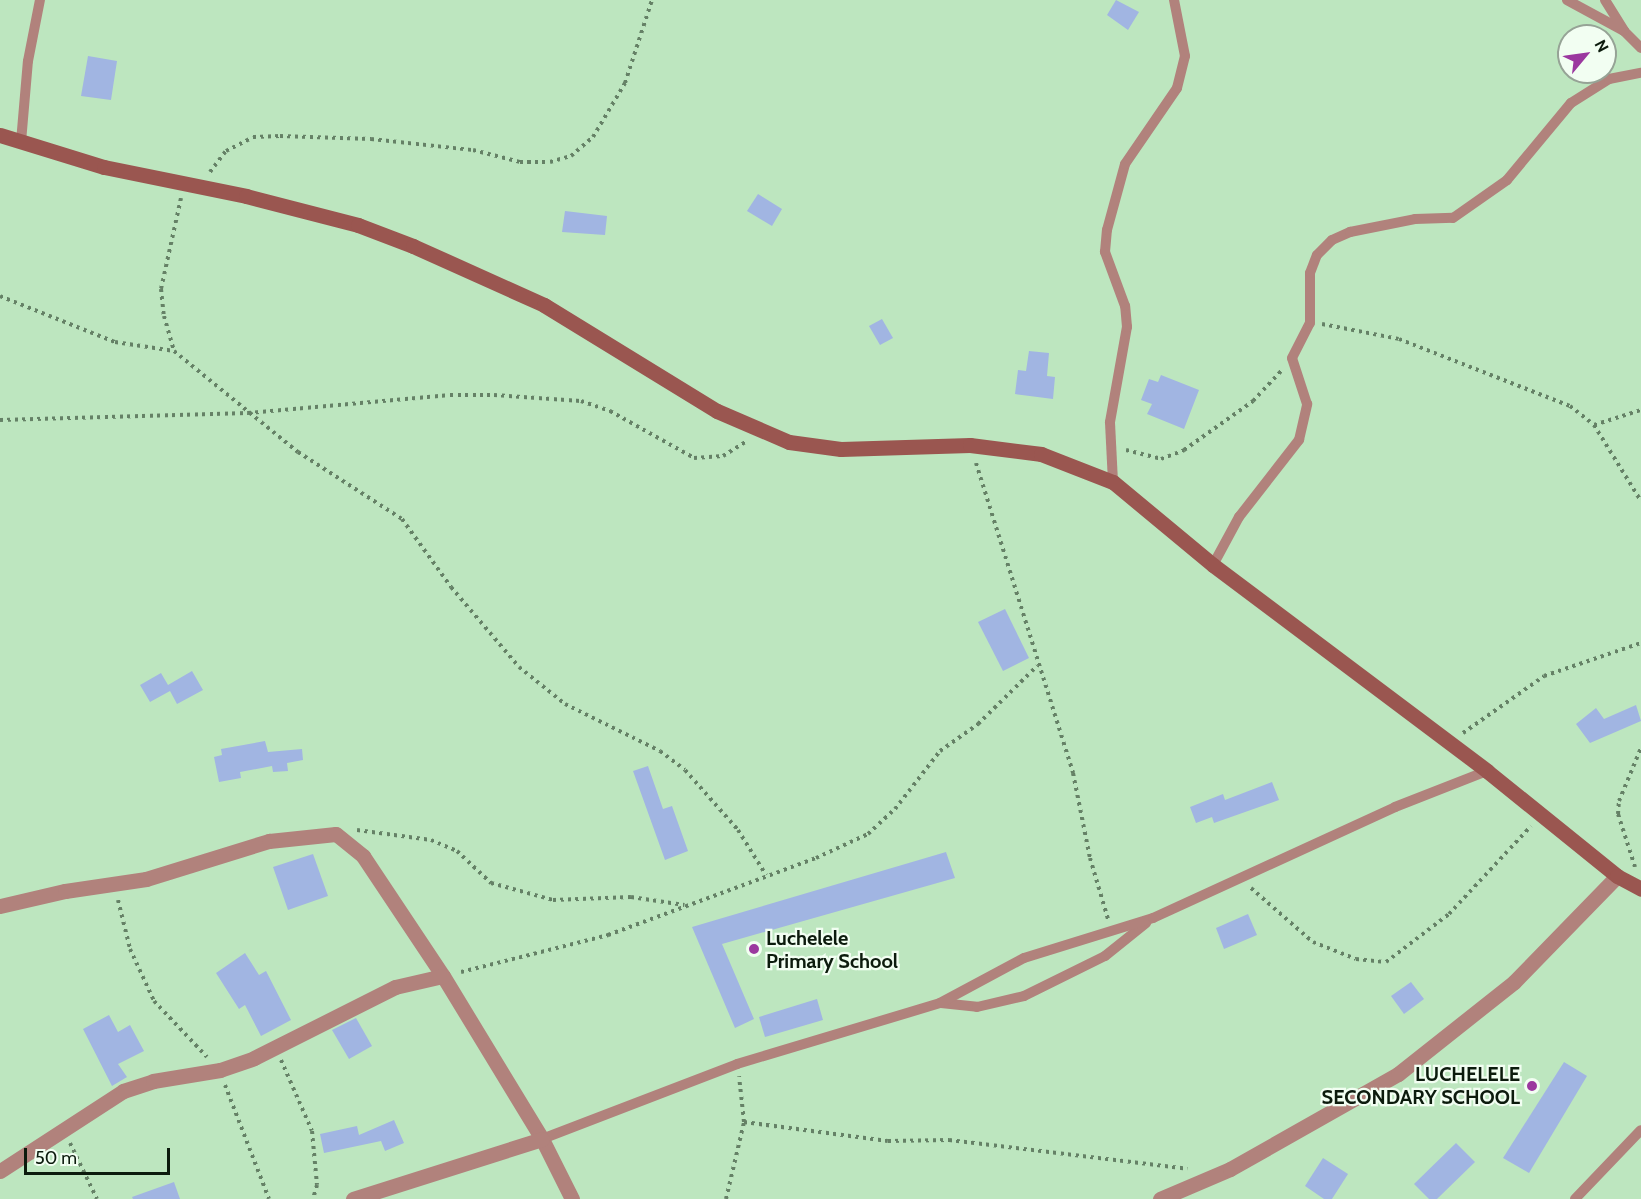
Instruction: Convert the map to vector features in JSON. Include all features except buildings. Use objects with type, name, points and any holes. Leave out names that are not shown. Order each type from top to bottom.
[{"type":"main road","points":[[0,135],[104,167],[204,187],[358,225],[413,246],[544,305],[635,365],[759,432],[789,442],[841,449],[970,445],[1041,454],[1113,482],[1213,565],[1450,742],[1617,876],[1640,884]]},
{"type":"street","points":[[0,906],[65,891],[114,885],[269,841],[336,834],[363,856],[443,976],[542,1139],[572,1199]]},
{"type":"street","points":[[1160,1199],[1230,1169],[1398,1074],[1514,982],[1617,876]]},
{"type":"street","points":[[0,1172],[65,1132],[123,1091],[153,1081],[220,1070],[274,1047],[394,987],[443,976]]},
{"type":"street","points":[[353,1199],[542,1139]]},
{"type":"lane","points":[[21,142],[28,61],[40,0]]},
{"type":"lane","points":[[1113,482],[1111,446],[1114,386],[1127,327],[1125,306],[1105,252],[1107,230],[1125,164],[1177,87],[1185,56],[1175,0]]},
{"type":"lane","points":[[1567,0],[1624,31]]},
{"type":"lane","points":[[1605,0],[1624,31],[1641,48]]},
{"type":"lane","points":[[1213,565],[1239,517],[1299,440],[1308,404],[1292,358],[1310,323],[1310,273],[1317,255],[1332,240],[1350,232],[1416,219],[1453,218],[1507,180],[1571,103],[1609,79],[1641,73]]},
{"type":"lane","points":[[542,1139],[737,1064],[940,1003],[1024,958],[1112,933],[1153,918],[1240,877],[1487,771]]},
{"type":"lane","points":[[940,1003],[977,1007],[1024,996],[1104,956],[1153,918]]},
{"type":"lane","points":[[1575,1199],[1641,1130]]},
{"type":"path","points":[[204,187],[212,165],[226,151],[253,137],[371,139],[473,150],[520,162],[550,162],[571,156],[593,137],[625,83],[652,0]]},
{"type":"path","points":[[174,351],[161,290],[166,254],[185,183]]},
{"type":"path","points":[[0,296],[115,342],[174,351],[248,413],[343,485],[402,519],[451,587],[519,667],[565,704],[660,751],[685,770],[738,830],[766,875]]},
{"type":"path","points":[[1310,323],[1355,328],[1445,356],[1496,380],[1570,406],[1594,425],[1641,501]]},
{"type":"path","points":[[1111,446],[1151,458],[1171,457],[1253,401],[1292,358]]},
{"type":"path","points":[[0,420],[248,413],[450,395],[580,401],[610,411],[674,449],[705,459],[736,449],[759,432]]},
{"type":"path","points":[[1594,425],[1641,410]]},
{"type":"path","points":[[970,445],[1037,666],[1073,773],[1090,858],[1112,933]]},
{"type":"path","points":[[1450,742],[1544,676],[1641,643]]},
{"type":"path","points":[[443,976],[608,935],[816,858],[868,834],[895,809],[940,751],[978,724],[1037,666]]},
{"type":"path","points":[[1640,884],[1618,814],[1619,801],[1641,748]]},
{"type":"path","points":[[1240,877],[1313,942],[1356,959],[1386,962],[1449,914],[1541,814]]},
{"type":"path","points":[[336,834],[366,829],[431,840],[457,851],[491,883],[553,900],[631,897],[686,906]]},
{"type":"path","points":[[114,885],[130,949],[154,1001],[220,1070],[269,1199]]},
{"type":"path","points":[[274,1047],[312,1131],[317,1185],[313,1199]]},
{"type":"path","points":[[726,1199],[744,1122],[737,1064]]},
{"type":"path","points":[[744,1122],[888,1141],[949,1140],[1197,1169]]},
{"type":"path","points":[[65,1132],[96,1199]]},
{"type":"place","name":"Luchelele Primary School","points":[[754,949]]},
{"type":"place","name":"LUCHELELE SECONDARY SCHOOL","points":[[1532,1086]]}]
